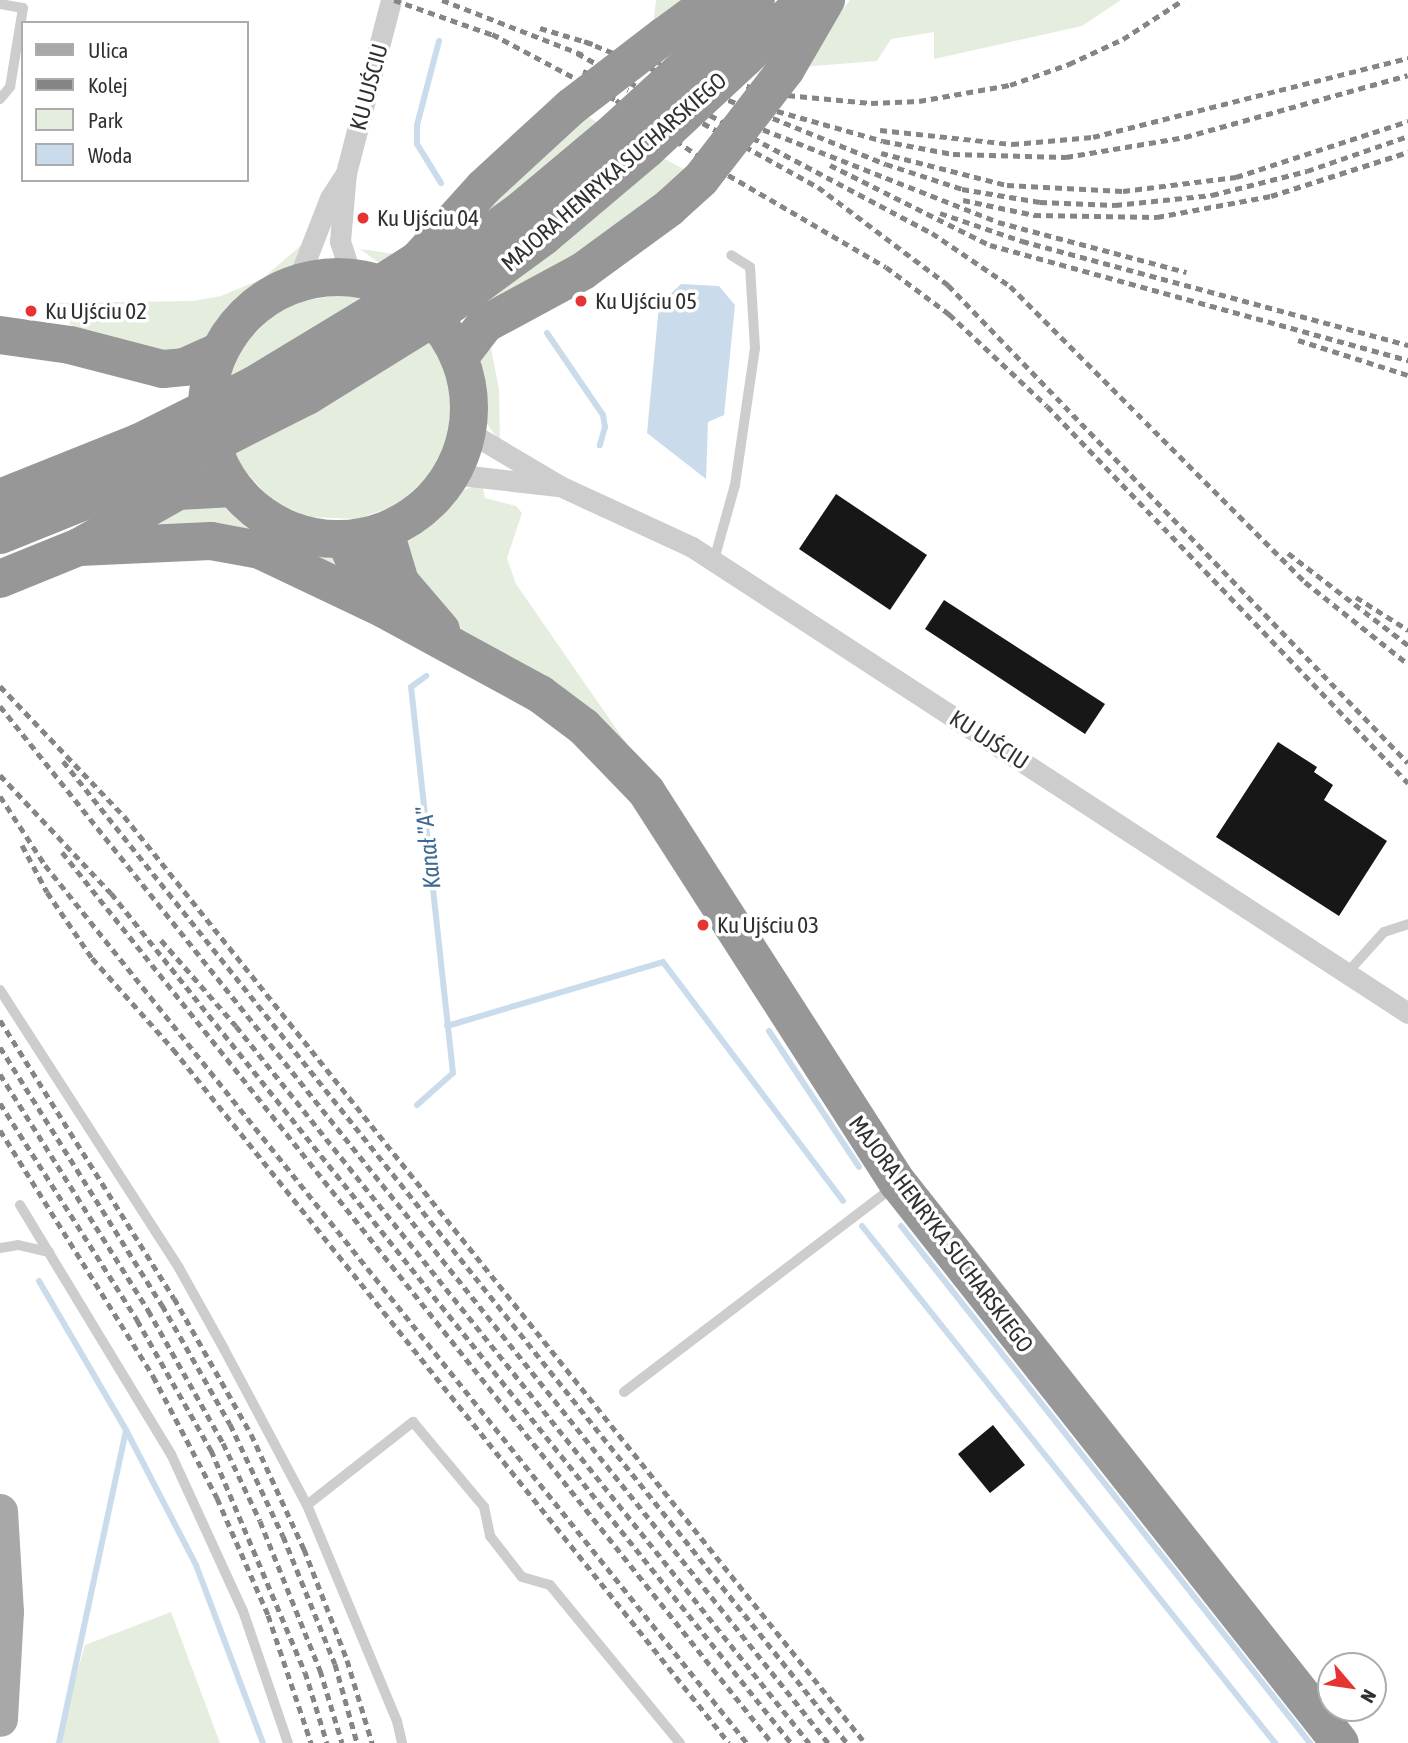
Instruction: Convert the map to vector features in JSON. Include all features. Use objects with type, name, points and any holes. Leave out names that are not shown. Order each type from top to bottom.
[{"type":"highway","points":[[367,279],[424,308],[439,323],[459,358],[469,389],[469,432],[452,474],[426,507],[385,532],[345,540],[297,532],[271,520],[233,488],[207,424],[209,387],[220,351],[256,305],[298,281],[367,279],[418,260],[484,187],[571,107],[713,0]]},
{"type":"highway","name":"MAJORA HENRYKA SUCHARSKIEGO","points":[[631,140],[706,48],[756,0]]},
{"type":"highway","name":"MAJORA HENRYKA SUCHARSKIEGO","points":[[0,535],[157,472],[307,396],[431,319],[532,224],[631,140],[745,58],[805,0]]},
{"type":"highway","points":[[459,358],[485,324],[583,271],[669,208],[701,179],[786,69],[826,0]]},
{"type":"highway","name":"MAJORA HENRYKA SUCHARSKIEGO","points":[[0,498],[140,442],[254,385],[532,224]]},
{"type":"highway","points":[[0,335],[70,345],[163,369],[184,367],[220,351]]},
{"type":"highway","points":[[5,577],[79,547],[178,491],[233,488]]},
{"type":"highway","name":"MAJORA HENRYKA SUCHARSKIEGO","points":[[385,532],[400,582],[420,610],[458,646]]},
{"type":"highway","name":"MAJORA HENRYKA SUCHARSKIEGO","points":[[345,540],[364,581],[384,609],[411,627],[458,646],[540,694],[584,727],[646,791],[898,1183],[1340,1743]]},
{"type":"highway","points":[[79,547],[211,541],[260,550],[384,609]]},
{"type":"main road","points":[[0,1511],[6,1624],[0,1719]]},
{"type":"street","name":"KU UJŚCIU","points":[[367,279],[340,241],[346,173],[391,0]]},
{"type":"street","name":"KU UJŚCIU","points":[[298,281],[330,198],[346,173]]},
{"type":"street","name":"KU UJŚCIU","points":[[469,432],[560,486],[654,526],[714,561],[1408,1013]]},
{"type":"street","name":"KU UJŚCIU","points":[[452,474],[560,486]]},
{"type":"lane","points":[[0,4],[23,8],[10,87],[0,99]]},
{"type":"lane","points":[[714,561],[735,485],[755,348],[750,267],[731,255]]},
{"type":"lane","points":[[1347,973],[1384,932],[1408,924]]},
{"type":"lane","points":[[0,989],[179,1268],[307,1505],[397,1721],[402,1743]]},
{"type":"lane","points":[[624,1392],[898,1183]]},
{"type":"lane","points":[[20,1205],[171,1454],[243,1611],[288,1743]]},
{"type":"lane","points":[[0,1248],[18,1245],[49,1252]]},
{"type":"lane","points":[[307,1505],[413,1422],[484,1507],[490,1536],[522,1577],[550,1585],[680,1743]]},
{"type":"green space","points":[[656,0],[696,0],[652,33]]},
{"type":"green space","points":[[850,0],[1121,0],[1082,26],[934,59],[934,32],[891,39],[877,61],[800,67]]},
{"type":"green space","points":[[581,113],[601,124],[459,240]]},
{"type":"green space","points":[[661,157],[691,173],[540,284],[479,303]]},
{"type":"green space","points":[[305,242],[293,267],[250,293],[209,339],[184,354],[124,346],[69,324],[71,320],[49,310],[50,303],[193,301],[221,296],[262,279]]},
{"type":"green space","points":[[360,249],[395,254],[382,265]]},
{"type":"green space","points":[[343,294],[372,299],[227,384],[243,346],[272,316],[294,303]]},
{"type":"green space","points":[[430,338],[451,387],[449,438],[434,470],[399,504],[358,519],[309,517],[273,501],[244,470],[234,453]]},
{"type":"green space","points":[[491,348],[499,390],[500,442],[485,421],[478,359]]},
{"type":"green space","points":[[482,483],[485,498],[516,506],[522,513],[507,558],[516,584],[651,779],[457,631],[402,566],[406,544],[413,533],[456,493]]},
{"type":"green space","points":[[228,506],[267,533],[325,552],[352,570],[120,534],[169,507]]},
{"type":"green space","points":[[171,1612],[220,1743],[57,1743],[85,1645]]},
{"type":"water","points":[[681,284],[719,286],[735,305],[724,415],[708,422],[706,479],[647,433],[659,305]]},
{"type":"building","points":[[836,494],[927,555],[890,610],[799,549]]},
{"type":"building","points":[[944,600],[1105,704],[1085,734],[925,629]]},
{"type":"building","points":[[1278,742],[1317,767],[1314,772],[1333,785],[1324,800],[1387,841],[1339,916],[1216,837]]},
{"type":"building","points":[[993,1425],[1025,1465],[990,1493],[958,1454]]},
{"type":"waterway","name":"Kanał \"A\"","points":[[439,41],[417,125],[417,144],[441,183]]},
{"type":"waterway","name":"Kanał \"A\"","points":[[547,333],[603,415],[605,427],[600,445]]},
{"type":"waterway","name":"Kanał \"A\"","points":[[417,1105],[453,1073],[411,687],[426,676]]},
{"type":"waterway","points":[[447,1026],[663,962],[843,1201]]},
{"type":"waterway","points":[[769,1031],[859,1167]]},
{"type":"waterway","points":[[862,1226],[1275,1743]]},
{"type":"waterway","points":[[901,1226],[1310,1743]]},
{"type":"waterway","points":[[39,1281],[126,1430],[196,1565],[263,1743]]},
{"type":"waterway","points":[[59,1743],[126,1430]]},
{"type":"railway","points":[[394,0],[499,37]]},
{"type":"railway","points":[[442,0],[584,55]]},
{"type":"railway","points":[[654,61],[776,94],[871,103],[919,101],[1010,85],[1069,64],[1123,39],[1183,0]]},
{"type":"railway","points":[[540,28],[593,44]]},
{"type":"railway","points":[[492,34],[616,100],[718,169],[886,267],[949,314],[1047,406],[1408,783]]},
{"type":"railway","points":[[584,41],[886,164],[962,189],[1040,202],[1115,205],[1212,195],[1307,171],[1408,136]]},
{"type":"railway","points":[[577,53],[818,187],[948,285],[1408,763]]},
{"type":"railway","points":[[880,130],[1012,144],[1093,137],[1408,58]]},
{"type":"railway","points":[[583,71],[628,90]]},
{"type":"railway","points":[[777,111],[883,141],[953,154],[1066,157],[1185,137],[1408,75]]},
{"type":"railway","points":[[657,87],[932,233],[1010,286],[1305,582],[1408,664]]},
{"type":"railway","points":[[881,153],[1007,185],[1123,191],[1236,177],[1408,121]]},
{"type":"railway","points":[[752,125],[998,222],[1186,272]]},
{"type":"railway","points":[[963,200],[1034,215],[1157,217],[1271,196],[1408,152]]},
{"type":"railway","points":[[830,165],[990,245],[1408,360]]},
{"type":"railway","points":[[940,213],[1022,241],[1408,345]]},
{"type":"railway","points":[[1298,340],[1408,375]]},
{"type":"railway","points":[[1288,553],[1408,645]]},
{"type":"railway","points":[[1356,597],[1408,630]]},
{"type":"railway","points":[[0,686],[124,816],[865,1743]]},
{"type":"railway","points":[[0,706],[828,1743]]},
{"type":"railway","points":[[63,761],[847,1743]]},
{"type":"railway","points":[[0,775],[111,893],[791,1743]]},
{"type":"railway","points":[[0,796],[45,865],[747,1743]]},
{"type":"railway","points":[[22,845],[47,892],[92,958],[173,1049],[729,1743]]},
{"type":"railway","points":[[62,852],[772,1743]]},
{"type":"railway","points":[[161,940],[236,1026],[809,1743]]},
{"type":"railway","points":[[0,1020],[174,1298],[251,1434],[304,1549],[347,1660],[372,1743]]},
{"type":"railway","points":[[0,1047],[162,1305],[230,1424],[283,1536],[335,1664],[357,1743]]},
{"type":"railway","points":[[0,1074],[148,1310],[223,1443],[260,1521],[320,1670],[342,1743]]},
{"type":"railway","points":[[0,1103],[137,1320],[211,1450],[305,1672],[327,1743]]},
{"type":"railway","points":[[0,1130],[153,1376],[217,1498],[268,1615],[311,1743]]},
{"type":"place","name":"Ku Ujściu 04","points":[[363,218]]},
{"type":"place","name":"Ku Ujściu 05","points":[[581,301]]},
{"type":"place","name":"Ku Ujściu 02","points":[[31,311]]},
{"type":"place","name":"Ku Ujściu 03","points":[[703,925]]}]
